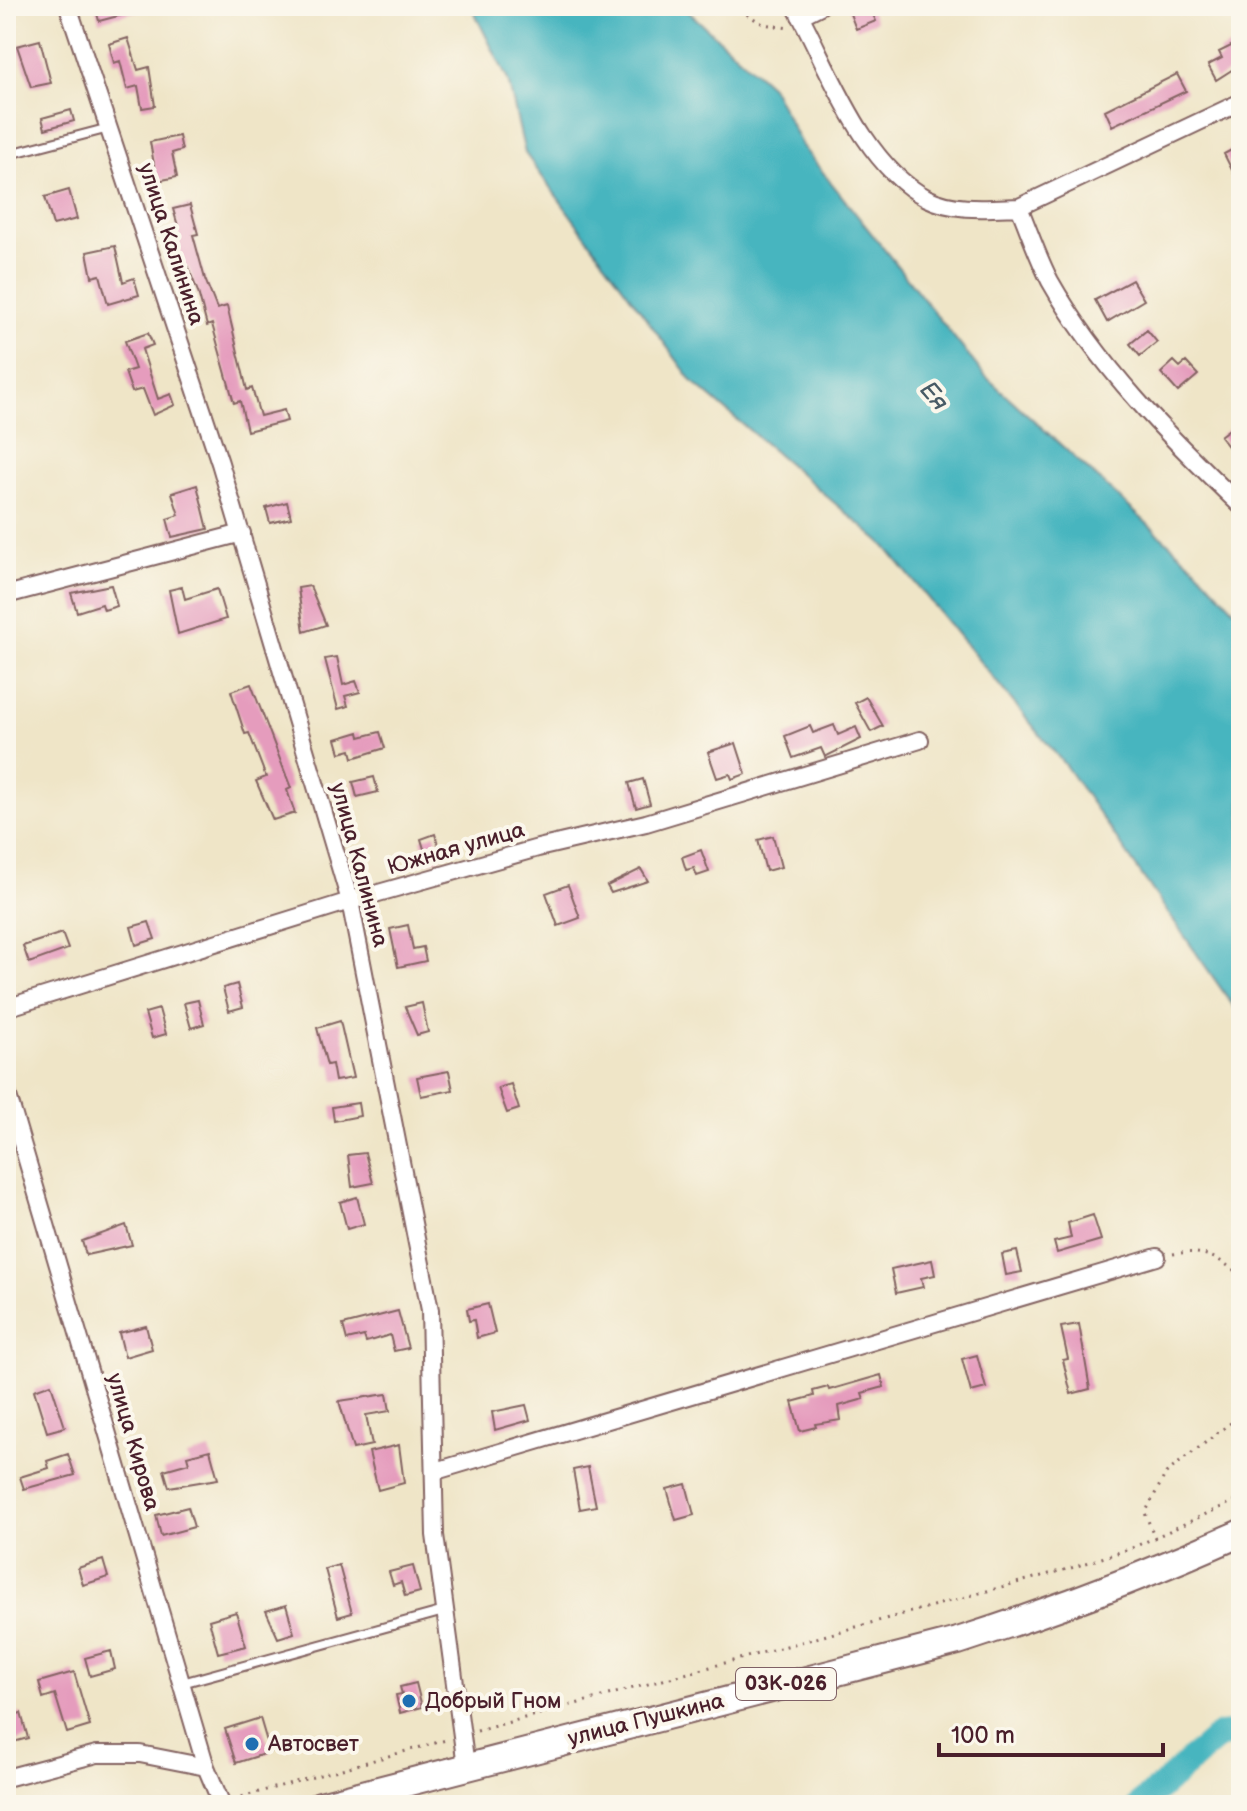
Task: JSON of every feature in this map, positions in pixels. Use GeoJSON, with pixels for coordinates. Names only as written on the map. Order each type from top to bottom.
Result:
{"type":"FeatureCollection","features":[{"type":"Feature","properties":{"kind":"main road","name":"улица Пушкина"},"geometry":{"type":"LineString","coordinates":[[320,1805],[958,1641],[1076,1602],[1241,1533]]}},
{"type":"Feature","properties":{"kind":"street","name":"улица Калинина"},"geometry":{"type":"LineString","coordinates":[[68,6],[242,533],[350,901],[430,1310],[436,1471],[435,1535],[466,1766]]}},
{"type":"Feature","properties":{"kind":"street"},"geometry":{"type":"LineString","coordinates":[[820,6],[794,16],[849,113],[890,169],[928,198],[972,209],[1019,207],[1241,102]]}},
{"type":"Feature","properties":{"kind":"street"},"geometry":{"type":"LineString","coordinates":[[1019,207],[1050,281],[1105,359],[1161,430],[1241,506]]}},
{"type":"Feature","properties":{"kind":"street"},"geometry":{"type":"LineString","coordinates":[[6,595],[242,533]]}},
{"type":"Feature","properties":{"kind":"street","name":"Южная улица"},"geometry":{"type":"LineString","coordinates":[[6,1008],[350,901],[538,848],[646,823],[920,740]]}},
{"type":"Feature","properties":{"kind":"street","name":"улица Кирова"},"geometry":{"type":"LineString","coordinates":[[6,1089],[206,1767],[221,1804]]}},
{"type":"Feature","properties":{"kind":"street"},"geometry":{"type":"LineString","coordinates":[[436,1471],[1157,1257]]}},
{"type":"Feature","properties":{"kind":"street"},"geometry":{"type":"LineString","coordinates":[[6,1778],[97,1754],[140,1754],[206,1767]]}},
{"type":"Feature","properties":{"kind":"lane"},"geometry":{"type":"LineString","coordinates":[[6,155],[110,128]]}},
{"type":"Feature","properties":{"kind":"lane"},"geometry":{"type":"LineString","coordinates":[[181,1683],[444,1611]]}},
{"type":"Feature","properties":{"kind":"path"},"geometry":{"type":"LineString","coordinates":[[733,6],[763,24],[794,16]]}},
{"type":"Feature","properties":{"kind":"path"},"geometry":{"type":"LineString","coordinates":[[1157,1257],[1190,1251],[1216,1256],[1241,1276]]}},
{"type":"Feature","properties":{"kind":"path"},"geometry":{"type":"LineString","coordinates":[[1155,1538],[1145,1513],[1166,1473],[1241,1415]]}},
{"type":"Feature","properties":{"kind":"path"},"geometry":{"type":"LineString","coordinates":[[221,1804],[1014,1585],[1155,1538],[1241,1498]]}},
{"type":"Feature","properties":{"kind":"water"},"geometry":{"type":"Polygon","coordinates":[[[471,6],[682,6],[771,86],[802,146],[984,375],[1195,567],[1241,617],[1241,1017],[1065,765],[885,546],[693,382],[525,153],[508,80],[471,6]]]}},
{"type":"Feature","properties":{"kind":"building"},"geometry":{"type":"Polygon","coordinates":[[[95,6],[140,6],[141,10],[99,21],[95,6]]]}},
{"type":"Feature","properties":{"kind":"building"},"geometry":{"type":"Polygon","coordinates":[[[847,6],[869,6],[876,21],[856,29],[847,6]]]}},
{"type":"Feature","properties":{"kind":"building"},"geometry":{"type":"Polygon","coordinates":[[[128,38],[138,70],[149,67],[155,106],[142,108],[138,86],[127,89],[120,61],[114,63],[109,44],[128,38]]]}},
{"type":"Feature","properties":{"kind":"building"},"geometry":{"type":"Polygon","coordinates":[[[40,40],[51,83],[31,87],[17,46],[40,40]]]}},
{"type":"Feature","properties":{"kind":"building"},"geometry":{"type":"Polygon","coordinates":[[[1241,41],[1241,64],[1216,80],[1208,65],[1222,58],[1219,52],[1241,41]]]}},
{"type":"Feature","properties":{"kind":"building"},"geometry":{"type":"Polygon","coordinates":[[[1177,74],[1186,91],[1112,126],[1105,110],[1177,74]]]}},
{"type":"Feature","properties":{"kind":"building"},"geometry":{"type":"Polygon","coordinates":[[[71,110],[74,121],[45,129],[42,118],[71,110]]]}},
{"type":"Feature","properties":{"kind":"building"},"geometry":{"type":"Polygon","coordinates":[[[179,136],[182,150],[172,153],[177,177],[157,181],[150,142],[179,136]]]}},
{"type":"Feature","properties":{"kind":"building"},"geometry":{"type":"Polygon","coordinates":[[[1241,145],[1241,188],[1224,154],[1241,145]]]}},
{"type":"Feature","properties":{"kind":"building"},"geometry":{"type":"Polygon","coordinates":[[[69,190],[77,219],[53,225],[45,197],[69,190]]]}},
{"type":"Feature","properties":{"kind":"building"},"geometry":{"type":"Polygon","coordinates":[[[190,205],[198,234],[193,235],[205,279],[217,309],[227,306],[247,390],[252,388],[260,416],[284,410],[287,421],[247,431],[240,401],[234,403],[212,324],[207,326],[198,292],[188,267],[182,269],[178,252],[173,227],[178,226],[173,209],[190,205]]]}},
{"type":"Feature","properties":{"kind":"building"},"geometry":{"type":"Polygon","coordinates":[[[115,246],[123,282],[134,278],[139,295],[108,304],[100,275],[92,277],[87,252],[115,246]]]}},
{"type":"Feature","properties":{"kind":"building"},"geometry":{"type":"Polygon","coordinates":[[[1132,280],[1144,300],[1107,322],[1095,300],[1132,280]]]}},
{"type":"Feature","properties":{"kind":"building"},"geometry":{"type":"Polygon","coordinates":[[[1147,330],[1157,342],[1140,356],[1130,344],[1147,330]]]}},
{"type":"Feature","properties":{"kind":"building"},"geometry":{"type":"Polygon","coordinates":[[[148,333],[153,345],[142,349],[158,399],[171,394],[175,405],[153,415],[143,389],[132,392],[125,372],[135,369],[125,341],[148,333]]]}},
{"type":"Feature","properties":{"kind":"building"},"geometry":{"type":"Polygon","coordinates":[[[1174,361],[1180,367],[1186,362],[1198,375],[1178,392],[1161,373],[1174,361]]]}},
{"type":"Feature","properties":{"kind":"building"},"geometry":{"type":"Polygon","coordinates":[[[1236,424],[1241,430],[1241,463],[1220,436],[1236,424]]]}},
{"type":"Feature","properties":{"kind":"building"},"geometry":{"type":"Polygon","coordinates":[[[197,485],[208,529],[172,537],[167,519],[179,515],[172,493],[197,485]]]}},
{"type":"Feature","properties":{"kind":"building"},"geometry":{"type":"Polygon","coordinates":[[[287,502],[291,518],[270,523],[266,508],[287,502]]]}},
{"type":"Feature","properties":{"kind":"building"},"geometry":{"type":"Polygon","coordinates":[[[111,585],[117,606],[104,610],[102,604],[77,612],[71,593],[111,585]]]}},
{"type":"Feature","properties":{"kind":"building"},"geometry":{"type":"Polygon","coordinates":[[[310,586],[326,625],[304,632],[298,588],[310,586]]]}},
{"type":"Feature","properties":{"kind":"building"},"geometry":{"type":"Polygon","coordinates":[[[182,587],[185,599],[217,589],[226,619],[178,634],[169,590],[182,587]]]}},
{"type":"Feature","properties":{"kind":"building"},"geometry":{"type":"Polygon","coordinates":[[[337,657],[343,685],[356,681],[360,692],[345,696],[348,706],[338,709],[325,659],[337,657]]]}},
{"type":"Feature","properties":{"kind":"building"},"geometry":{"type":"Polygon","coordinates":[[[251,684],[291,788],[287,790],[295,813],[273,820],[256,781],[266,777],[249,733],[245,734],[231,691],[251,684]]]}},
{"type":"Feature","properties":{"kind":"building"},"geometry":{"type":"Polygon","coordinates":[[[866,697],[883,726],[871,732],[855,703],[866,697]]]}},
{"type":"Feature","properties":{"kind":"building"},"geometry":{"type":"Polygon","coordinates":[[[834,725],[838,735],[856,727],[861,739],[825,757],[821,748],[793,758],[785,736],[810,726],[813,733],[834,725]]]}},
{"type":"Feature","properties":{"kind":"building"},"geometry":{"type":"Polygon","coordinates":[[[359,732],[360,737],[380,732],[385,748],[353,758],[351,750],[340,753],[336,739],[359,732]]]}},
{"type":"Feature","properties":{"kind":"building"},"geometry":{"type":"Polygon","coordinates":[[[736,743],[746,774],[732,779],[730,774],[717,778],[708,752],[736,743]]]}},
{"type":"Feature","properties":{"kind":"building"},"geometry":{"type":"Polygon","coordinates":[[[374,777],[378,792],[357,797],[353,782],[374,777]]]}},
{"type":"Feature","properties":{"kind":"building"},"geometry":{"type":"Polygon","coordinates":[[[643,779],[650,804],[636,808],[629,783],[643,779]]]}},
{"type":"Feature","properties":{"kind":"building"},"geometry":{"type":"Polygon","coordinates":[[[435,834],[442,858],[428,862],[421,839],[435,834]]]}},
{"type":"Feature","properties":{"kind":"building"},"geometry":{"type":"Polygon","coordinates":[[[773,836],[781,867],[766,871],[758,840],[773,836]]]}},
{"type":"Feature","properties":{"kind":"building"},"geometry":{"type":"Polygon","coordinates":[[[701,850],[709,872],[697,876],[694,868],[686,870],[682,857],[701,850]]]}},
{"type":"Feature","properties":{"kind":"building"},"geometry":{"type":"Polygon","coordinates":[[[641,869],[648,881],[611,893],[607,886],[641,869]]]}},
{"type":"Feature","properties":{"kind":"building"},"geometry":{"type":"Polygon","coordinates":[[[568,885],[580,918],[558,926],[546,893],[568,885]]]}},
{"type":"Feature","properties":{"kind":"building"},"geometry":{"type":"Polygon","coordinates":[[[149,922],[155,939],[136,945],[131,927],[149,922]]]}},
{"type":"Feature","properties":{"kind":"building"},"geometry":{"type":"Polygon","coordinates":[[[408,925],[413,949],[423,947],[426,961],[398,967],[390,929],[408,925]]]}},
{"type":"Feature","properties":{"kind":"building"},"geometry":{"type":"Polygon","coordinates":[[[62,933],[68,949],[29,963],[23,946],[62,933]]]}},
{"type":"Feature","properties":{"kind":"building"},"geometry":{"type":"Polygon","coordinates":[[[237,984],[243,1007],[229,1011],[223,988],[237,984]]]}},
{"type":"Feature","properties":{"kind":"building"},"geometry":{"type":"Polygon","coordinates":[[[198,1000],[204,1024],[191,1028],[184,1003],[198,1000]]]}},
{"type":"Feature","properties":{"kind":"building"},"geometry":{"type":"Polygon","coordinates":[[[422,1003],[428,1032],[417,1035],[405,1007],[422,1003]]]}},
{"type":"Feature","properties":{"kind":"building"},"geometry":{"type":"Polygon","coordinates":[[[159,1009],[166,1034],[152,1038],[145,1013],[159,1009]]]}},
{"type":"Feature","properties":{"kind":"building"},"geometry":{"type":"Polygon","coordinates":[[[340,1021],[353,1078],[335,1081],[332,1064],[327,1065],[317,1028],[340,1021]]]}},
{"type":"Feature","properties":{"kind":"building"},"geometry":{"type":"Polygon","coordinates":[[[449,1071],[453,1090],[421,1096],[417,1077],[449,1071]]]}},
{"type":"Feature","properties":{"kind":"building"},"geometry":{"type":"Polygon","coordinates":[[[511,1084],[519,1109],[507,1113],[498,1088],[511,1084]]]}},
{"type":"Feature","properties":{"kind":"building"},"geometry":{"type":"Polygon","coordinates":[[[358,1103],[360,1116],[334,1121],[332,1107],[358,1103]]]}},
{"type":"Feature","properties":{"kind":"building"},"geometry":{"type":"Polygon","coordinates":[[[365,1153],[373,1183],[352,1187],[348,1155],[365,1153]]]}},
{"type":"Feature","properties":{"kind":"building"},"geometry":{"type":"Polygon","coordinates":[[[357,1197],[364,1224],[347,1229],[340,1202],[357,1197]]]}},
{"type":"Feature","properties":{"kind":"building"},"geometry":{"type":"Polygon","coordinates":[[[1093,1215],[1101,1240],[1057,1253],[1054,1242],[1071,1238],[1068,1223],[1093,1215]]]}},
{"type":"Feature","properties":{"kind":"building"},"geometry":{"type":"Polygon","coordinates":[[[126,1225],[132,1245],[86,1255],[82,1241],[126,1225]]]}},
{"type":"Feature","properties":{"kind":"building"},"geometry":{"type":"Polygon","coordinates":[[[1017,1251],[1022,1272],[1006,1275],[1002,1254],[1017,1251]]]}},
{"type":"Feature","properties":{"kind":"building"},"geometry":{"type":"Polygon","coordinates":[[[932,1260],[935,1275],[921,1278],[923,1287],[896,1293],[891,1269],[932,1260]]]}},
{"type":"Feature","properties":{"kind":"building"},"geometry":{"type":"Polygon","coordinates":[[[488,1304],[495,1333],[477,1338],[474,1320],[469,1321],[467,1309],[488,1304]]]}},
{"type":"Feature","properties":{"kind":"building"},"geometry":{"type":"Polygon","coordinates":[[[398,1311],[408,1348],[394,1351],[390,1335],[366,1342],[364,1336],[347,1340],[343,1325],[398,1311]]]}},
{"type":"Feature","properties":{"kind":"building"},"geometry":{"type":"Polygon","coordinates":[[[1079,1324],[1090,1389],[1071,1394],[1063,1360],[1068,1359],[1061,1327],[1079,1324]]]}},
{"type":"Feature","properties":{"kind":"building"},"geometry":{"type":"Polygon","coordinates":[[[146,1326],[152,1349],[125,1357],[119,1333],[146,1326]]]}},
{"type":"Feature","properties":{"kind":"building"},"geometry":{"type":"Polygon","coordinates":[[[977,1355],[986,1388],[971,1392],[962,1359],[977,1355]]]}},
{"type":"Feature","properties":{"kind":"building"},"geometry":{"type":"Polygon","coordinates":[[[881,1375],[884,1387],[862,1393],[864,1399],[839,1406],[841,1420],[815,1424],[816,1427],[800,1431],[792,1402],[814,1396],[813,1391],[828,1387],[829,1390],[881,1375]]]}},
{"type":"Feature","properties":{"kind":"building"},"geometry":{"type":"Polygon","coordinates":[[[51,1384],[65,1427],[47,1432],[34,1390],[51,1384]]]}},
{"type":"Feature","properties":{"kind":"building"},"geometry":{"type":"Polygon","coordinates":[[[387,1394],[390,1411],[366,1415],[372,1445],[353,1449],[339,1401],[387,1394]]]}},
{"type":"Feature","properties":{"kind":"building"},"geometry":{"type":"Polygon","coordinates":[[[526,1405],[530,1420],[495,1430],[492,1412],[526,1405]]]}},
{"type":"Feature","properties":{"kind":"building"},"geometry":{"type":"Polygon","coordinates":[[[399,1445],[404,1483],[378,1490],[369,1452],[399,1445]]]}},
{"type":"Feature","properties":{"kind":"building"},"geometry":{"type":"Polygon","coordinates":[[[210,1450],[218,1479],[169,1487],[164,1470],[189,1463],[187,1456],[210,1450]]]}},
{"type":"Feature","properties":{"kind":"building"},"geometry":{"type":"Polygon","coordinates":[[[68,1454],[75,1475],[24,1489],[20,1477],[49,1468],[47,1461],[68,1454]]]}},
{"type":"Feature","properties":{"kind":"building"},"geometry":{"type":"Polygon","coordinates":[[[588,1467],[596,1506],[580,1509],[573,1470],[588,1467]]]}},
{"type":"Feature","properties":{"kind":"building"},"geometry":{"type":"Polygon","coordinates":[[[686,1484],[694,1515],[676,1520],[667,1489],[686,1484]]]}},
{"type":"Feature","properties":{"kind":"building"},"geometry":{"type":"Polygon","coordinates":[[[188,1507],[194,1527],[161,1536],[156,1515],[188,1507]]]}},
{"type":"Feature","properties":{"kind":"building"},"geometry":{"type":"Polygon","coordinates":[[[103,1560],[108,1577],[83,1585],[78,1568],[103,1560]]]}},
{"type":"Feature","properties":{"kind":"building"},"geometry":{"type":"Polygon","coordinates":[[[339,1565],[352,1613],[338,1617],[325,1569],[339,1565]]]}},
{"type":"Feature","properties":{"kind":"building"},"geometry":{"type":"Polygon","coordinates":[[[413,1566],[420,1592],[405,1596],[401,1582],[393,1585],[389,1572],[413,1566]]]}},
{"type":"Feature","properties":{"kind":"building"},"geometry":{"type":"Polygon","coordinates":[[[286,1605],[294,1633],[278,1638],[266,1611],[286,1605]]]}},
{"type":"Feature","properties":{"kind":"building"},"geometry":{"type":"Polygon","coordinates":[[[236,1612],[246,1646],[218,1653],[209,1620],[236,1612]]]}},
{"type":"Feature","properties":{"kind":"building"},"geometry":{"type":"Polygon","coordinates":[[[111,1651],[115,1669],[90,1676],[85,1658],[111,1651]]]}},
{"type":"Feature","properties":{"kind":"building"},"geometry":{"type":"Polygon","coordinates":[[[74,1672],[90,1726],[67,1733],[55,1694],[43,1698],[39,1682],[74,1672]]]}},
{"type":"Feature","properties":{"kind":"building","name":"Добрый Гном"},"geometry":{"type":"Polygon","coordinates":[[[416,1683],[422,1707],[400,1713],[396,1695],[402,1694],[400,1687],[416,1683]]]}},
{"type":"Feature","properties":{"kind":"building"},"geometry":{"type":"Polygon","coordinates":[[[21,1713],[28,1738],[6,1744],[6,1717],[21,1713]]]}},
{"type":"Feature","properties":{"kind":"building"},"geometry":{"type":"Polygon","coordinates":[[[260,1718],[270,1752],[236,1763],[225,1729],[260,1718]]]}},
{"type":"Feature","properties":{"kind":"waterway","name":"Ея"},"geometry":{"type":"LineString","coordinates":[[1140,1805],[1220,1735],[1241,1733]]}},
{"type":"Feature","properties":{"kind":"place","name":"Добрый Гном"},"geometry":{"type":"Point","coordinates":[409,1701]}},
{"type":"Feature","properties":{"kind":"place","name":"Автосвет"},"geometry":{"type":"Point","coordinates":[252,1744]}}]}
